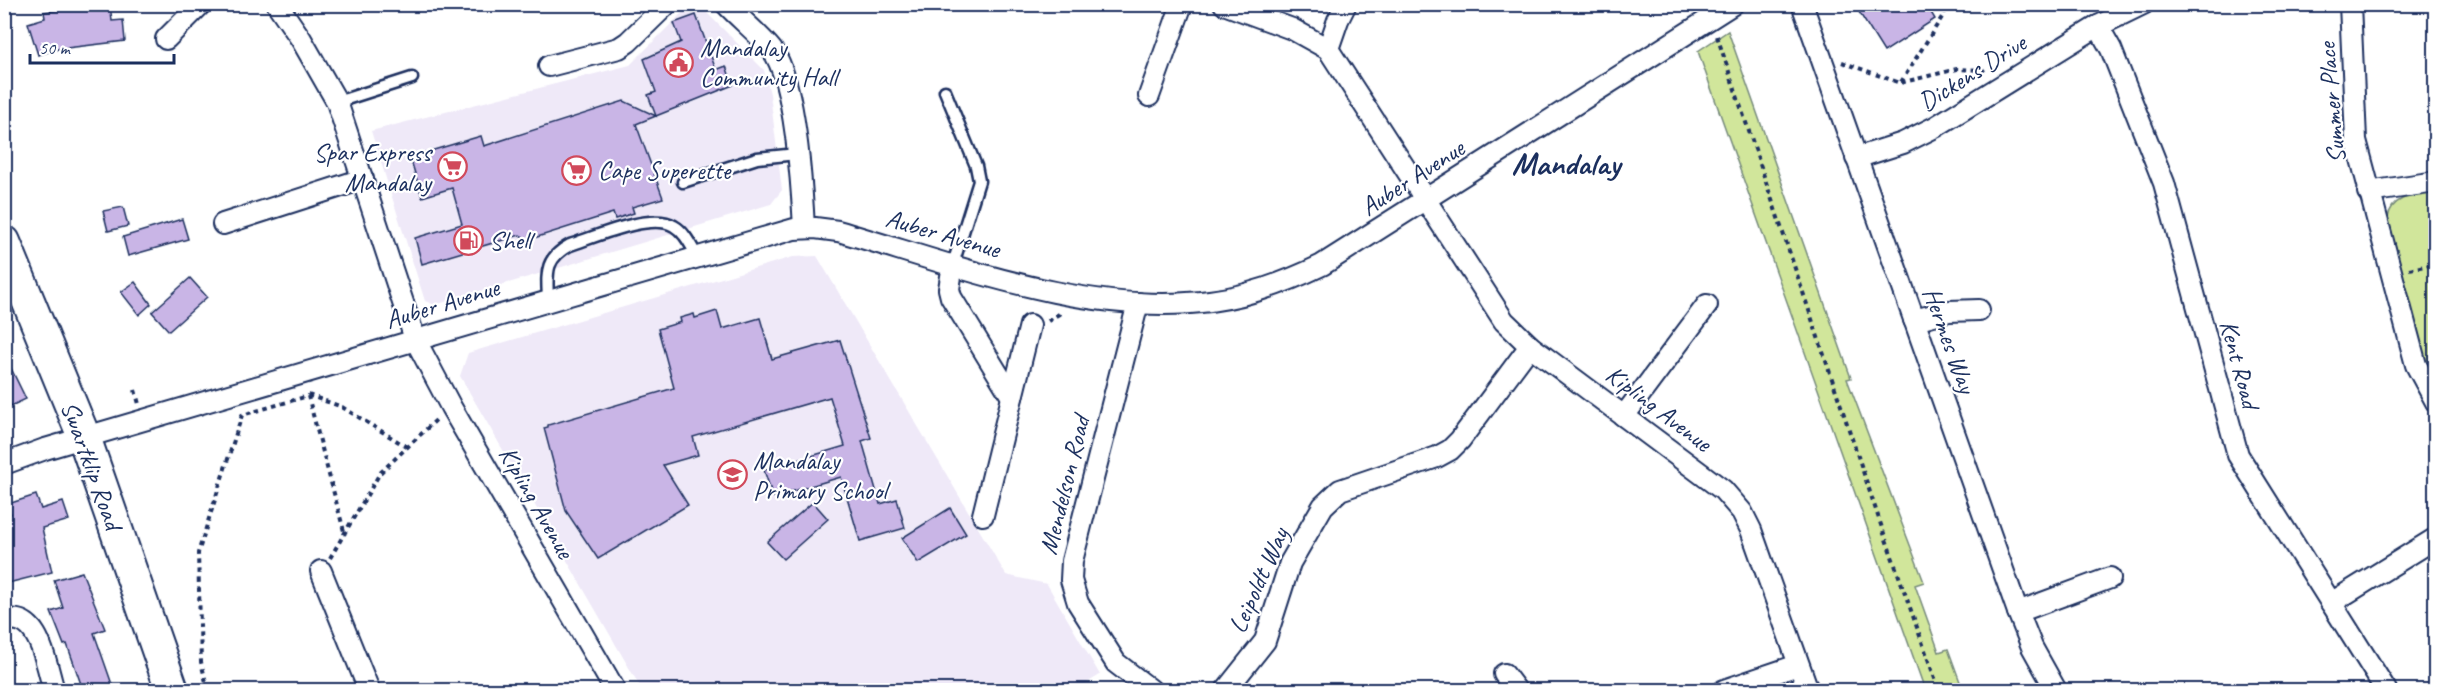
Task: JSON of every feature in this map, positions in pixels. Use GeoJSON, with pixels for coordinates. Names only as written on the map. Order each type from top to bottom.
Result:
{"type":"FeatureCollection","features":[{"type":"Feature","properties":{"kind":"main road","name":"Swartklip Road"},"geometry":{"type":"LineString","coordinates":[[4,242],[84,437],[172,690]]}},
{"type":"Feature","properties":{"kind":"street"},"geometry":{"type":"LineString","coordinates":[[166,39],[201,4]]}},
{"type":"Feature","properties":{"kind":"street","name":"Kipling Avenue"},"geometry":{"type":"LineString","coordinates":[[277,4],[323,75],[337,102],[415,339],[451,407],[615,690]]}},
{"type":"Feature","properties":{"kind":"street"},"geometry":{"type":"LineString","coordinates":[[549,66],[619,48],[667,4]]}},
{"type":"Feature","properties":{"kind":"street"},"geometry":{"type":"LineString","coordinates":[[726,4],[773,51],[788,85],[804,228]]}},
{"type":"Feature","properties":{"kind":"street"},"geometry":{"type":"LineString","coordinates":[[1149,96],[1182,4]]}},
{"type":"Feature","properties":{"kind":"street"},"geometry":{"type":"LineString","coordinates":[[1224,4],[1292,29],[1328,49],[1346,4]]}},
{"type":"Feature","properties":{"kind":"street","name":"Auber Avenue"},"geometry":{"type":"LineString","coordinates":[[4,464],[45,448],[784,230],[804,228],[838,231],[1039,289],[1090,299],[1137,303],[1210,302],[1269,288],[1322,265],[1733,4]]}},
{"type":"Feature","properties":{"kind":"street","name":"Hermes Way"},"geometry":{"type":"LineString","coordinates":[[1802,4],[2018,612],[2032,647],[2056,690]]}},
{"type":"Feature","properties":{"kind":"street","name":"Dickens Drive"},"geometry":{"type":"LineString","coordinates":[[1856,158],[1918,136],[2098,26],[2143,4]]}},
{"type":"Feature","properties":{"kind":"street","name":"Summer Place"},"geometry":{"type":"LineString","coordinates":[[2350,4],[2354,124],[2368,192],[2416,365],[2436,402]]}},
{"type":"Feature","properties":{"kind":"street","name":"Kent Road"},"geometry":{"type":"LineString","coordinates":[[2098,26],[2111,49],[2164,183],[2238,455],[2386,690]]}},
{"type":"Feature","properties":{"kind":"street","name":"Kipling Avenue"},"geometry":{"type":"LineString","coordinates":[[1328,49],[1504,321],[1530,346],[1723,490],[1742,512],[1751,530],[1808,690]]}},
{"type":"Feature","properties":{"kind":"street"},"geometry":{"type":"LineString","coordinates":[[223,224],[363,179]]}},
{"type":"Feature","properties":{"kind":"street"},"geometry":{"type":"LineString","coordinates":[[2368,192],[2436,182]]}},
{"type":"Feature","properties":{"kind":"street"},"geometry":{"type":"LineString","coordinates":[[953,264],[949,288],[951,297],[1012,397]]}},
{"type":"Feature","properties":{"kind":"street","name":"Mendelson Road"},"geometry":{"type":"LineString","coordinates":[[1137,303],[1072,561],[1071,580],[1078,603],[1116,663],[1151,690]]}},
{"type":"Feature","properties":{"kind":"street"},"geometry":{"type":"LineString","coordinates":[[1624,416],[1707,305]]}},
{"type":"Feature","properties":{"kind":"street"},"geometry":{"type":"LineString","coordinates":[[1914,320],[1949,311],[1979,310]]}},
{"type":"Feature","properties":{"kind":"street"},"geometry":{"type":"LineString","coordinates":[[983,515],[1030,325]]}},
{"type":"Feature","properties":{"kind":"street","name":"Leipoldt Way"},"geometry":{"type":"LineString","coordinates":[[1226,690],[1265,641],[1290,563],[1323,506],[1340,490],[1437,457],[1450,450],[1460,440],[1530,346]]}},
{"type":"Feature","properties":{"kind":"street"},"geometry":{"type":"LineString","coordinates":[[2331,603],[2436,538]]}},
{"type":"Feature","properties":{"kind":"street"},"geometry":{"type":"LineString","coordinates":[[321,571],[369,690]]}},
{"type":"Feature","properties":{"kind":"street"},"geometry":{"type":"LineString","coordinates":[[2018,612],[2110,578]]}},
{"type":"Feature","properties":{"kind":"street"},"geometry":{"type":"LineString","coordinates":[[4,621],[13,618],[24,621],[32,628],[54,690]]}},
{"type":"Feature","properties":{"kind":"street"},"geometry":{"type":"LineString","coordinates":[[1724,690],[1798,665]]}},
{"type":"Feature","properties":{"kind":"street"},"geometry":{"type":"LineString","coordinates":[[1504,674],[1516,690]]}},
{"type":"Feature","properties":{"kind":"lane"},"geometry":{"type":"LineString","coordinates":[[337,102],[412,78]]}},
{"type":"Feature","properties":{"kind":"lane"},"geometry":{"type":"LineString","coordinates":[[945,91],[976,166],[979,181],[953,264]]}},
{"type":"Feature","properties":{"kind":"lane"},"geometry":{"type":"LineString","coordinates":[[683,182],[757,158],[797,154]]}},
{"type":"Feature","properties":{"kind":"lane"},"geometry":{"type":"LineString","coordinates":[[548,300],[549,264],[561,250],[570,245],[644,222],[656,220],[675,226],[681,231],[697,256]]}},
{"type":"Feature","properties":{"kind":"path"},"geometry":{"type":"LineString","coordinates":[[1900,83],[1944,14],[1947,4]]}},
{"type":"Feature","properties":{"kind":"path"},"geometry":{"type":"LineString","coordinates":[[1712,18],[1939,690]]}},
{"type":"Feature","properties":{"kind":"path"},"geometry":{"type":"LineString","coordinates":[[1821,56],[1900,83],[1957,69],[1983,70],[1998,87]]}},
{"type":"Feature","properties":{"kind":"path"},"geometry":{"type":"LineString","coordinates":[[2390,272],[2436,264]]}},
{"type":"Feature","properties":{"kind":"path"},"geometry":{"type":"LineString","coordinates":[[1030,325],[1048,322],[1059,314],[1064,294]]}},
{"type":"Feature","properties":{"kind":"path"},"geometry":{"type":"LineString","coordinates":[[300,374],[345,535]]}},
{"type":"Feature","properties":{"kind":"path"},"geometry":{"type":"LineString","coordinates":[[208,690],[201,662],[198,553],[242,415],[308,396],[342,407],[407,447]]}},
{"type":"Feature","properties":{"kind":"path"},"geometry":{"type":"LineString","coordinates":[[321,571],[345,535],[380,472],[451,407]]}},
{"type":"Feature","properties":{"kind":"shaded area"},"geometry":{"type":"Polygon","coordinates":[[[684,11],[705,11],[764,70],[770,94],[782,190],[771,204],[435,305],[425,301],[371,131],[630,65],[684,11]]]}},
{"type":"Feature","properties":{"kind":"shaded area","name":"Mandalay Primary School"},"geometry":{"type":"Polygon","coordinates":[[[817,256],[1006,575],[1047,584],[1100,675],[1075,690],[642,690],[460,376],[468,353],[793,257],[817,256]]]}},
{"type":"Feature","properties":{"kind":"green space"},"geometry":{"type":"Polygon","coordinates":[[[1728,31],[1851,378],[1847,379],[1924,582],[1915,585],[1939,652],[1948,649],[1963,690],[1925,690],[1698,51],[1728,31]]]}},
{"type":"Feature","properties":{"kind":"green space"},"geometry":{"type":"Polygon","coordinates":[[[2435,192],[2435,381],[2420,344],[2388,218],[2390,210],[2399,200],[2413,195],[2435,192]]]}},
{"type":"Feature","properties":{"kind":"building"},"geometry":{"type":"Polygon","coordinates":[[[110,4],[112,21],[123,20],[125,41],[58,49],[38,55],[28,23],[45,18],[44,12],[110,4]]]}},
{"type":"Feature","properties":{"kind":"building"},"geometry":{"type":"Polygon","coordinates":[[[1854,4],[1926,4],[1935,19],[1884,52],[1854,4]]]}},
{"type":"Feature","properties":{"kind":"building","name":"Mandalay Community Hall"},"geometry":{"type":"Polygon","coordinates":[[[696,15],[716,70],[726,66],[733,85],[656,116],[648,95],[656,92],[644,59],[681,42],[674,23],[696,15]]]}},
{"type":"Feature","properties":{"kind":"building","name":"Cape Superette"},"geometry":{"type":"Polygon","coordinates":[[[624,101],[656,116],[636,124],[663,198],[632,207],[634,213],[615,219],[613,213],[528,240],[520,235],[422,264],[415,238],[462,224],[452,188],[422,197],[410,157],[481,136],[484,146],[624,101]]]}},
{"type":"Feature","properties":{"kind":"building"},"geometry":{"type":"Polygon","coordinates":[[[123,207],[128,226],[108,231],[103,211],[123,207]]]}},
{"type":"Feature","properties":{"kind":"building"},"geometry":{"type":"Polygon","coordinates":[[[182,219],[188,239],[128,256],[123,237],[182,219]]]}},
{"type":"Feature","properties":{"kind":"building"},"geometry":{"type":"Polygon","coordinates":[[[190,278],[207,297],[169,331],[152,312],[190,278]]]}},
{"type":"Feature","properties":{"kind":"building"},"geometry":{"type":"Polygon","coordinates":[[[135,282],[151,304],[139,315],[121,292],[135,282]]]}},
{"type":"Feature","properties":{"kind":"building"},"geometry":{"type":"Polygon","coordinates":[[[717,311],[722,329],[760,318],[772,359],[840,340],[871,438],[862,441],[880,504],[897,499],[905,528],[860,541],[841,477],[773,497],[764,470],[845,446],[830,397],[693,437],[698,455],[663,465],[688,505],[598,559],[566,511],[544,428],[674,388],[658,329],[681,322],[680,318],[694,314],[695,318],[717,311]]]}},
{"type":"Feature","properties":{"kind":"building"},"geometry":{"type":"Polygon","coordinates":[[[4,354],[26,399],[11,406],[4,392],[4,354]]]}},
{"type":"Feature","properties":{"kind":"building"},"geometry":{"type":"Polygon","coordinates":[[[36,495],[41,509],[63,502],[69,520],[42,528],[52,572],[4,584],[4,515],[11,514],[8,504],[36,495]]]}},
{"type":"Feature","properties":{"kind":"building"},"geometry":{"type":"Polygon","coordinates":[[[813,502],[828,519],[783,559],[767,542],[813,502]]]}},
{"type":"Feature","properties":{"kind":"building"},"geometry":{"type":"Polygon","coordinates":[[[950,508],[966,534],[918,563],[902,538],[950,508]]]}},
{"type":"Feature","properties":{"kind":"building"},"geometry":{"type":"Polygon","coordinates":[[[82,572],[105,629],[94,633],[114,690],[83,690],[67,644],[64,645],[51,612],[63,608],[54,580],[82,572]]]}},
{"type":"Feature","properties":{"kind":"place","name":"Mandalay Community Hall"},"geometry":{"type":"Point","coordinates":[679,62]}},
{"type":"Feature","properties":{"kind":"place","name":"Spar Express Mandalay"},"geometry":{"type":"Point","coordinates":[452,167]}},
{"type":"Feature","properties":{"kind":"place","name":"Cape Superette"},"geometry":{"type":"Point","coordinates":[577,170]}},
{"type":"Feature","properties":{"kind":"place","name":"Shell"},"geometry":{"type":"Point","coordinates":[468,240]}},
{"type":"Feature","properties":{"kind":"place","name":"Mandalay Primary School"},"geometry":{"type":"Point","coordinates":[732,475]}},
{"type":"Feature","properties":{"kind":"district","name":"Mandalay"},"geometry":{"type":"Point","coordinates":[1566,163]}}]}
